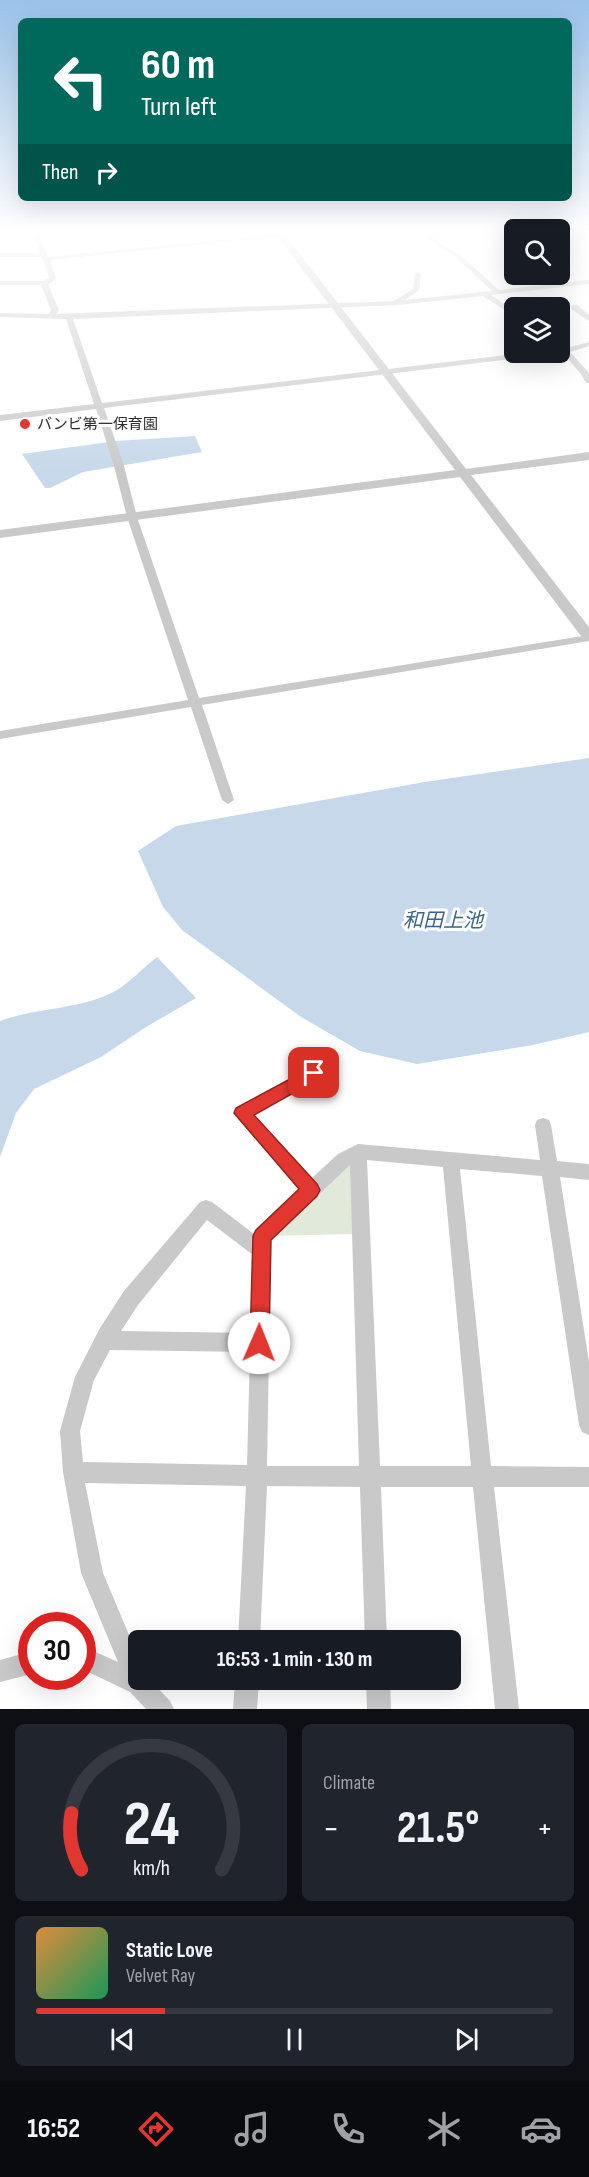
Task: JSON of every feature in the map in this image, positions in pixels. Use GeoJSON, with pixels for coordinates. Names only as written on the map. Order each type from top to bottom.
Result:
{"type":"FeatureCollection","features":[{"type":"Feature","properties":{"kind":"street"},"geometry":{"type":"LineString","coordinates":[[0,315],[69,316],[182,312]]}},
{"type":"Feature","properties":{"kind":"street"},"geometry":{"type":"LineString","coordinates":[[0,735],[589,638],[339,312]]}},
{"type":"Feature","properties":{"kind":"street"},"geometry":{"type":"LineString","coordinates":[[69,316],[97,406],[119,466],[132,518],[228,800]]}},
{"type":"Feature","properties":{"kind":"street"},"geometry":{"type":"LineString","coordinates":[[570,349],[589,344]]}},
{"type":"Feature","properties":{"kind":"street"},"geometry":{"type":"LineString","coordinates":[[0,418],[504,359]]}},
{"type":"Feature","properties":{"kind":"street"},"geometry":{"type":"LineString","coordinates":[[570,360],[588,377]]}},
{"type":"Feature","properties":{"kind":"street"},"geometry":{"type":"LineString","coordinates":[[0,534],[589,456]]}},
{"type":"Feature","properties":{"kind":"street"},"geometry":{"type":"LineString","coordinates":[[311,1190],[242,1113],[314,1073]]}},
{"type":"Feature","properties":{"kind":"street"},"geometry":{"type":"LineString","coordinates":[[543,1125],[589,1425]]}},
{"type":"Feature","properties":{"kind":"street"},"geometry":{"type":"LineString","coordinates":[[358,1152],[376,1630]]}},
{"type":"Feature","properties":{"kind":"street"},"geometry":{"type":"LineString","coordinates":[[250,1630],[257,1476],[262,1236],[344,1159],[358,1152],[589,1172]]}},
{"type":"Feature","properties":{"kind":"street"},"geometry":{"type":"LineString","coordinates":[[452,1160],[507,1709]]}},
{"type":"Feature","properties":{"kind":"street"},"geometry":{"type":"LineString","coordinates":[[128,1660],[92,1573],[73,1472],[70,1431],[85,1377],[104,1340],[131,1298],[206,1208],[261,1250]]}},
{"type":"Feature","properties":{"kind":"street"},"geometry":{"type":"LineString","coordinates":[[104,1340],[259,1343]]}},
{"type":"Feature","properties":{"kind":"street"},"geometry":{"type":"LineString","coordinates":[[73,1472],[257,1476],[589,1478]]}},
{"type":"Feature","properties":{"kind":"street"},"geometry":{"type":"LineString","coordinates":[[96,1664],[128,1679]]}},
{"type":"Feature","properties":{"kind":"street"},"geometry":{"type":"LineString","coordinates":[[0,1671],[18,1666]]}},
{"type":"Feature","properties":{"kind":"street"},"geometry":{"type":"LineString","coordinates":[[144,1690],[162,1709]]}},
{"type":"Feature","properties":{"kind":"street"},"geometry":{"type":"LineString","coordinates":[[246,1709],[247,1690]]}},
{"type":"Feature","properties":{"kind":"street"},"geometry":{"type":"LineString","coordinates":[[378,1690],[379,1709]]}},
{"type":"Feature","properties":{"kind":"green space"},"geometry":{"type":"Polygon","coordinates":[[[358,1152],[361,1234],[262,1236],[358,1152]]]}},
{"type":"Feature","properties":{"kind":"water"},"geometry":{"type":"Polygon","coordinates":[[[195,436],[202,452],[83,472],[50,488],[45,488],[22,454],[116,441],[195,436]]]}},
{"type":"Feature","properties":{"kind":"water","name":"和田上池"},"geometry":{"type":"Polygon","coordinates":[[[589,758],[589,1032],[533,1045],[417,1064],[360,1051],[301,1017],[182,930],[163,907],[138,851],[176,826],[425,782],[589,758]]]}},
{"type":"Feature","properties":{"kind":"water"},"geometry":{"type":"Polygon","coordinates":[[[157,957],[196,998],[101,1057],[34,1089],[16,1113],[0,1157],[0,1021],[14,1016],[74,1005],[103,996],[117,990],[157,957]]]}},
{"type":"Feature","properties":{"kind":"place","name":"バンビ第一保育園"},"geometry":{"type":"Point","coordinates":[25,424]}},
{"type":"Feature","properties":{"kind":"route"},"geometry":{"type":"LineString","coordinates":[[259,1343],[262,1236],[311,1190],[242,1113],[314,1073]]}}]}
